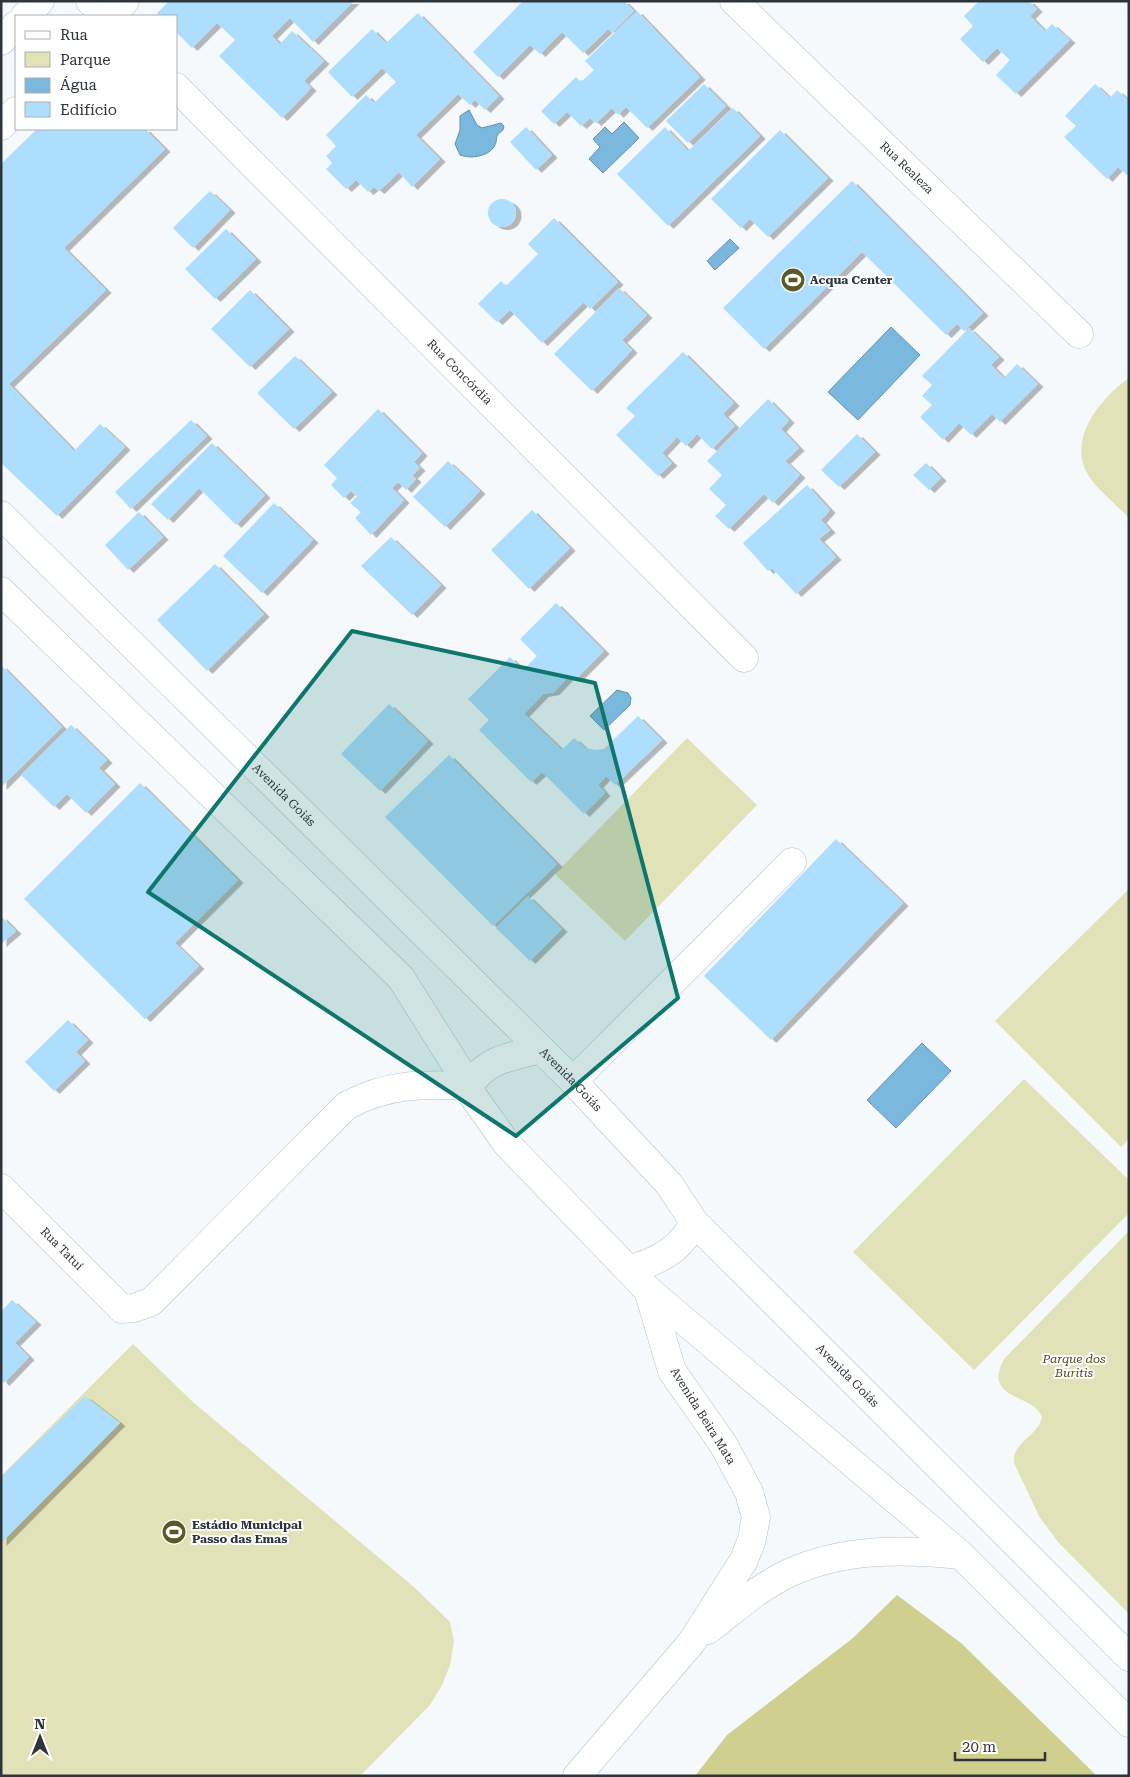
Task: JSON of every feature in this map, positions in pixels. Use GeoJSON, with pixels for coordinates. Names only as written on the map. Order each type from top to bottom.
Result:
{"type":"FeatureCollection","features":[{"type":"Feature","properties":{"kind":"main road"},"geometry":{"type":"LineString","coordinates":[[26,15],[40,1]]}},
{"type":"Feature","properties":{"kind":"main road"},"geometry":{"type":"LineString","coordinates":[[90,1],[105,15]]}},
{"type":"Feature","properties":{"kind":"main road"},"geometry":{"type":"LineString","coordinates":[[111,15],[125,1]]}},
{"type":"Feature","properties":{"kind":"main road","name":"Rua Realeza"},"geometry":{"type":"LineString","coordinates":[[734,1],[1079,334]]}},
{"type":"Feature","properties":{"kind":"main road"},"geometry":{"type":"LineString","coordinates":[[1,41],[15,27]]}},
{"type":"Feature","properties":{"kind":"main road","name":"Rua Concórdia"},"geometry":{"type":"LineString","coordinates":[[178,89],[744,658]]}},
{"type":"Feature","properties":{"kind":"main road"},"geometry":{"type":"LineString","coordinates":[[1,126],[15,112]]}},
{"type":"Feature","properties":{"kind":"main road","name":"Avenida Goiás"},"geometry":{"type":"LineString","coordinates":[[1,515],[573,1081],[669,1184],[694,1222],[1129,1656]]}},
{"type":"Feature","properties":{"kind":"main road"},"geometry":{"type":"LineString","coordinates":[[1,591],[402,978],[469,1086],[472,1096],[507,1144],[630,1269],[648,1290],[961,1555],[1129,1723]]}},
{"type":"Feature","properties":{"kind":"main road"},"geometry":{"type":"LineString","coordinates":[[573,1081],[792,862]]}},
{"type":"Feature","properties":{"kind":"main road"},"geometry":{"type":"LineString","coordinates":[[469,1086],[478,1072],[490,1063],[541,1049]]}},
{"type":"Feature","properties":{"kind":"main road","name":"Rua Tatuí"},"geometry":{"type":"LineString","coordinates":[[1,1188],[122,1309],[134,1308],[151,1302],[346,1106],[371,1094],[402,1086],[469,1086]]}},
{"type":"Feature","properties":{"kind":"main road"},"geometry":{"type":"LineString","coordinates":[[630,1269],[645,1265],[675,1249],[690,1232],[694,1222]]}},
{"type":"Feature","properties":{"kind":"main road","name":"Avenida Beira Mata"},"geometry":{"type":"LineString","coordinates":[[576,1776],[691,1643],[744,1560],[752,1539],[756,1516],[749,1492],[723,1444],[672,1371],[648,1290]]}},
{"type":"Feature","properties":{"kind":"main road","name":"Avenida Beira Mata"},"geometry":{"type":"LineString","coordinates":[[691,1643],[751,1597],[788,1574],[832,1559],[875,1551],[918,1551],[961,1555]]}},
{"type":"Feature","properties":{"kind":"highlighted area"},"geometry":{"type":"Polygon","coordinates":[[[352,631],[595,683],[678,998],[516,1136],[148,892],[352,631]]]}},
{"type":"Feature","properties":{"kind":"green space"},"geometry":{"type":"Polygon","coordinates":[[[1129,378],[1129,518],[1105,495],[1089,476],[1082,456],[1082,443],[1085,430],[1100,406],[1109,395],[1129,378]]]}},
{"type":"Feature","properties":{"kind":"green space"},"geometry":{"type":"Polygon","coordinates":[[[687,738],[757,805],[625,941],[555,874],[687,738]]]}},
{"type":"Feature","properties":{"kind":"green space"},"geometry":{"type":"Polygon","coordinates":[[[1129,889],[1129,1139],[1121,1147],[995,1021],[1129,889]]]}},
{"type":"Feature","properties":{"kind":"green space"},"geometry":{"type":"Polygon","coordinates":[[[1024,1079],[1129,1180],[1129,1213],[974,1370],[853,1252],[1024,1079]]]}},
{"type":"Feature","properties":{"kind":"green space","name":"Parque dos Buritis"},"geometry":{"type":"Polygon","coordinates":[[[1129,1231],[1129,1614],[1058,1542],[1039,1516],[1014,1463],[1014,1456],[1021,1444],[1036,1430],[1042,1417],[1037,1409],[1004,1389],[999,1382],[999,1372],[1004,1359],[1129,1231]]]}},
{"type":"Feature","properties":{"kind":"green space","name":"Estádio Municipal Passo das Emas"},"geometry":{"type":"Polygon","coordinates":[[[133,1344],[194,1403],[414,1587],[450,1622],[454,1642],[450,1665],[442,1685],[430,1705],[360,1776],[1,1776],[1,1476],[133,1344]]]}},
{"type":"Feature","properties":{"kind":"green space"},"geometry":{"type":"Polygon","coordinates":[[[897,1595],[961,1643],[1097,1776],[695,1776],[727,1735],[853,1638],[897,1595]]]}},
{"type":"Feature","properties":{"kind":"water"},"geometry":{"type":"Polygon","coordinates":[[[469,110],[477,125],[482,128],[501,123],[504,126],[497,136],[494,147],[483,155],[469,157],[460,155],[455,144],[460,130],[460,116],[469,110]]]}},
{"type":"Feature","properties":{"kind":"water"},"geometry":{"type":"Polygon","coordinates":[[[624,122],[639,138],[603,173],[589,159],[600,147],[593,139],[605,127],[612,134],[624,122]]]}},
{"type":"Feature","properties":{"kind":"water"},"geometry":{"type":"Polygon","coordinates":[[[730,239],[739,248],[715,270],[707,261],[730,239]]]}},
{"type":"Feature","properties":{"kind":"water"},"geometry":{"type":"Polygon","coordinates":[[[891,327],[920,355],[858,420],[828,392],[891,327]]]}},
{"type":"Feature","properties":{"kind":"water"},"geometry":{"type":"Polygon","coordinates":[[[617,690],[628,693],[631,698],[630,705],[604,730],[590,716],[617,690]]]}},
{"type":"Feature","properties":{"kind":"water"},"geometry":{"type":"Polygon","coordinates":[[[922,1043],[951,1071],[896,1128],[867,1100],[922,1043]]]}},
{"type":"Feature","properties":{"kind":"building"},"geometry":{"type":"Polygon","coordinates":[[[169,1],[354,1],[313,42],[290,18],[272,36],[280,44],[292,31],[324,61],[304,81],[311,88],[282,118],[219,56],[235,40],[217,23],[192,48],[178,34],[178,15],[159,15],[157,13],[169,1]]]}},
{"type":"Feature","properties":{"kind":"building"},"geometry":{"type":"Polygon","coordinates":[[[523,1],[624,1],[634,11],[612,33],[608,29],[583,53],[562,32],[540,54],[530,45],[498,77],[473,52],[523,1]]]}},
{"type":"Feature","properties":{"kind":"building"},"geometry":{"type":"Polygon","coordinates":[[[979,1],[1029,1],[1037,9],[1030,16],[1045,31],[1052,24],[1070,40],[1016,94],[996,75],[1010,60],[997,48],[983,62],[960,39],[973,26],[964,16],[979,1]]]}},
{"type":"Feature","properties":{"kind":"building"},"geometry":{"type":"Polygon","coordinates":[[[637,11],[700,77],[647,128],[626,107],[618,115],[612,108],[596,123],[590,118],[581,126],[567,112],[554,124],[541,111],[576,77],[581,82],[594,70],[585,61],[637,11]]]}},
{"type":"Feature","properties":{"kind":"building"},"geometry":{"type":"Polygon","coordinates":[[[418,13],[499,96],[485,110],[475,100],[470,105],[458,94],[416,135],[440,159],[412,187],[399,172],[379,191],[374,187],[368,192],[356,180],[346,189],[326,169],[332,163],[326,156],[336,146],[326,135],[366,95],[374,103],[396,82],[382,68],[352,97],[328,72],[372,29],[386,43],[418,13]]]}},
{"type":"Feature","properties":{"kind":"building"},"geometry":{"type":"Polygon","coordinates":[[[704,84],[726,106],[688,143],[666,121],[704,84]]]}},
{"type":"Feature","properties":{"kind":"building"},"geometry":{"type":"Polygon","coordinates":[[[1095,84],[1110,98],[1117,90],[1129,101],[1129,172],[1127,175],[1118,167],[1107,179],[1064,137],[1076,126],[1065,116],[1095,84]]]}},
{"type":"Feature","properties":{"kind":"building"},"geometry":{"type":"Polygon","coordinates":[[[733,108],[760,136],[668,226],[617,174],[665,127],[688,151],[733,108]]]}},
{"type":"Feature","properties":{"kind":"building"},"geometry":{"type":"Polygon","coordinates":[[[526,127],[552,155],[536,170],[510,142],[526,127]]]}},
{"type":"Feature","properties":{"kind":"building"},"geometry":{"type":"Polygon","coordinates":[[[36,130],[146,130],[165,149],[64,248],[106,290],[9,384],[74,451],[100,424],[125,447],[57,516],[1,463],[1,164],[36,130]]]}},
{"type":"Feature","properties":{"kind":"building"},"geometry":{"type":"Polygon","coordinates":[[[780,130],[828,178],[768,237],[750,219],[741,228],[711,199],[780,130]]]}},
{"type":"Feature","properties":{"kind":"building","name":"Acqua Center"},"geometry":{"type":"Polygon","coordinates":[[[852,181],[983,313],[964,331],[957,324],[946,335],[862,252],[764,349],[723,308],[852,181]]]}},
{"type":"Feature","properties":{"kind":"building"},"geometry":{"type":"Polygon","coordinates":[[[210,191],[230,210],[193,248],[173,228],[210,191]]]}},
{"type":"Feature","properties":{"kind":"building"},"geometry":{"type":"Polygon","coordinates":[[[502,199],[512,203],[516,213],[512,223],[502,227],[492,223],[488,213],[492,203],[502,199]]]}},
{"type":"Feature","properties":{"kind":"building"},"geometry":{"type":"Polygon","coordinates":[[[554,218],[618,282],[590,309],[584,302],[542,343],[510,310],[497,322],[478,304],[501,281],[506,286],[538,254],[528,244],[554,218]]]}},
{"type":"Feature","properties":{"kind":"building"},"geometry":{"type":"Polygon","coordinates":[[[226,229],[256,259],[215,299],[185,269],[226,229]]]}},
{"type":"Feature","properties":{"kind":"building"},"geometry":{"type":"Polygon","coordinates":[[[619,288],[647,315],[622,340],[632,350],[592,391],[554,354],[619,288]]]}},
{"type":"Feature","properties":{"kind":"building"},"geometry":{"type":"Polygon","coordinates":[[[250,290],[289,329],[250,367],[211,329],[250,290]]]}},
{"type":"Feature","properties":{"kind":"building"},"geometry":{"type":"Polygon","coordinates":[[[969,328],[999,357],[991,365],[1004,378],[1017,364],[1038,384],[1000,422],[992,414],[971,435],[959,423],[943,440],[920,417],[932,405],[922,396],[932,385],[922,376],[969,328]]]}},
{"type":"Feature","properties":{"kind":"building"},"geometry":{"type":"Polygon","coordinates":[[[683,352],[734,403],[723,414],[735,426],[712,449],[697,434],[686,446],[677,437],[662,453],[672,463],[658,476],[616,435],[635,416],[626,408],[683,352]]]}},
{"type":"Feature","properties":{"kind":"building"},"geometry":{"type":"Polygon","coordinates":[[[295,356],[332,392],[294,429],[257,393],[295,356]]]}},
{"type":"Feature","properties":{"kind":"building"},"geometry":{"type":"Polygon","coordinates":[[[768,399],[789,420],[781,429],[799,448],[785,461],[800,475],[773,503],[764,494],[729,529],[715,516],[726,505],[709,489],[722,475],[707,461],[768,399]]]}},
{"type":"Feature","properties":{"kind":"building"},"geometry":{"type":"Polygon","coordinates":[[[378,409],[422,453],[414,462],[420,468],[412,476],[416,479],[406,490],[398,482],[392,488],[404,500],[371,535],[355,518],[361,512],[350,503],[357,496],[351,491],[344,498],[331,485],[337,478],[324,465],[378,409]]]}},
{"type":"Feature","properties":{"kind":"building"},"geometry":{"type":"Polygon","coordinates":[[[191,420],[207,436],[131,509],[115,492],[191,420]]]}},
{"type":"Feature","properties":{"kind":"building"},"geometry":{"type":"Polygon","coordinates":[[[857,434],[875,452],[839,487],[821,470],[857,434]]]}},
{"type":"Feature","properties":{"kind":"building"},"geometry":{"type":"Polygon","coordinates":[[[212,443],[265,495],[236,525],[199,488],[168,520],[151,504],[212,443]]]}},
{"type":"Feature","properties":{"kind":"building"},"geometry":{"type":"Polygon","coordinates":[[[448,461],[480,491],[445,527],[413,497],[448,461]]]}},
{"type":"Feature","properties":{"kind":"building"},"geometry":{"type":"Polygon","coordinates":[[[926,463],[941,478],[929,490],[913,475],[926,463]]]}},
{"type":"Feature","properties":{"kind":"building"},"geometry":{"type":"Polygon","coordinates":[[[807,485],[830,510],[821,520],[830,530],[819,539],[836,557],[796,594],[772,568],[768,571],[743,543],[807,485]]]}},
{"type":"Feature","properties":{"kind":"building"},"geometry":{"type":"Polygon","coordinates":[[[274,503],[313,540],[262,593],[223,556],[274,503]]]}},
{"type":"Feature","properties":{"kind":"building"},"geometry":{"type":"Polygon","coordinates":[[[532,510],[570,548],[529,589],[491,550],[532,510]]]}},
{"type":"Feature","properties":{"kind":"building"},"geometry":{"type":"Polygon","coordinates":[[[139,512],[163,537],[128,570],[105,545],[139,512]]]}},
{"type":"Feature","properties":{"kind":"building"},"geometry":{"type":"Polygon","coordinates":[[[391,537],[441,585],[412,615],[361,566],[391,537]]]}},
{"type":"Feature","properties":{"kind":"building"},"geometry":{"type":"Polygon","coordinates":[[[215,564],[264,614],[207,671],[157,620],[215,564]]]}},
{"type":"Feature","properties":{"kind":"building"},"geometry":{"type":"Polygon","coordinates":[[[556,603],[604,651],[576,679],[569,676],[554,692],[543,694],[524,714],[562,750],[574,738],[585,748],[604,749],[638,716],[662,740],[615,785],[606,776],[598,785],[605,793],[584,814],[542,772],[531,782],[479,730],[489,720],[468,699],[510,657],[523,670],[537,656],[520,639],[556,603]]]}},
{"type":"Feature","properties":{"kind":"building"},"geometry":{"type":"Polygon","coordinates":[[[1,665],[62,727],[1,787],[1,665]]]}},
{"type":"Feature","properties":{"kind":"building"},"geometry":{"type":"Polygon","coordinates":[[[389,704],[428,741],[380,791],[341,754],[389,704]]]}},
{"type":"Feature","properties":{"kind":"building"},"geometry":{"type":"Polygon","coordinates":[[[71,725],[107,760],[99,768],[115,784],[86,813],[67,794],[54,807],[21,775],[71,725]]]}},
{"type":"Feature","properties":{"kind":"building"},"geometry":{"type":"Polygon","coordinates":[[[449,755],[557,864],[493,926],[385,817],[449,755]]]}},
{"type":"Feature","properties":{"kind":"building"},"geometry":{"type":"Polygon","coordinates":[[[140,783],[238,880],[175,943],[199,966],[145,1019],[24,899],[140,783]]]}},
{"type":"Feature","properties":{"kind":"building"},"geometry":{"type":"Polygon","coordinates":[[[836,839],[903,903],[771,1040],[704,976],[836,839]]]}},
{"type":"Feature","properties":{"kind":"building"},"geometry":{"type":"Polygon","coordinates":[[[528,896],[562,929],[530,961],[496,928],[528,896]]]}},
{"type":"Feature","properties":{"kind":"building"},"geometry":{"type":"Polygon","coordinates":[[[1,916],[16,931],[1,944],[1,916]]]}},
{"type":"Feature","properties":{"kind":"building"},"geometry":{"type":"Polygon","coordinates":[[[68,1020],[88,1040],[76,1052],[85,1061],[54,1091],[25,1062],[68,1020]]]}},
{"type":"Feature","properties":{"kind":"building"},"geometry":{"type":"Polygon","coordinates":[[[12,1300],[36,1322],[15,1343],[29,1357],[4,1383],[1,1380],[1,1311],[12,1300]]]}},
{"type":"Feature","properties":{"kind":"building"},"geometry":{"type":"Polygon","coordinates":[[[85,1396],[120,1423],[1,1543],[1,1477],[85,1396]]]}},
{"type":"Feature","properties":{"kind":"place","name":"Acqua Center"},"geometry":{"type":"Point","coordinates":[793,280]}},
{"type":"Feature","properties":{"kind":"place","name":"Estádio Municipal Passo das Emas"},"geometry":{"type":"Point","coordinates":[174,1532]}}]}
